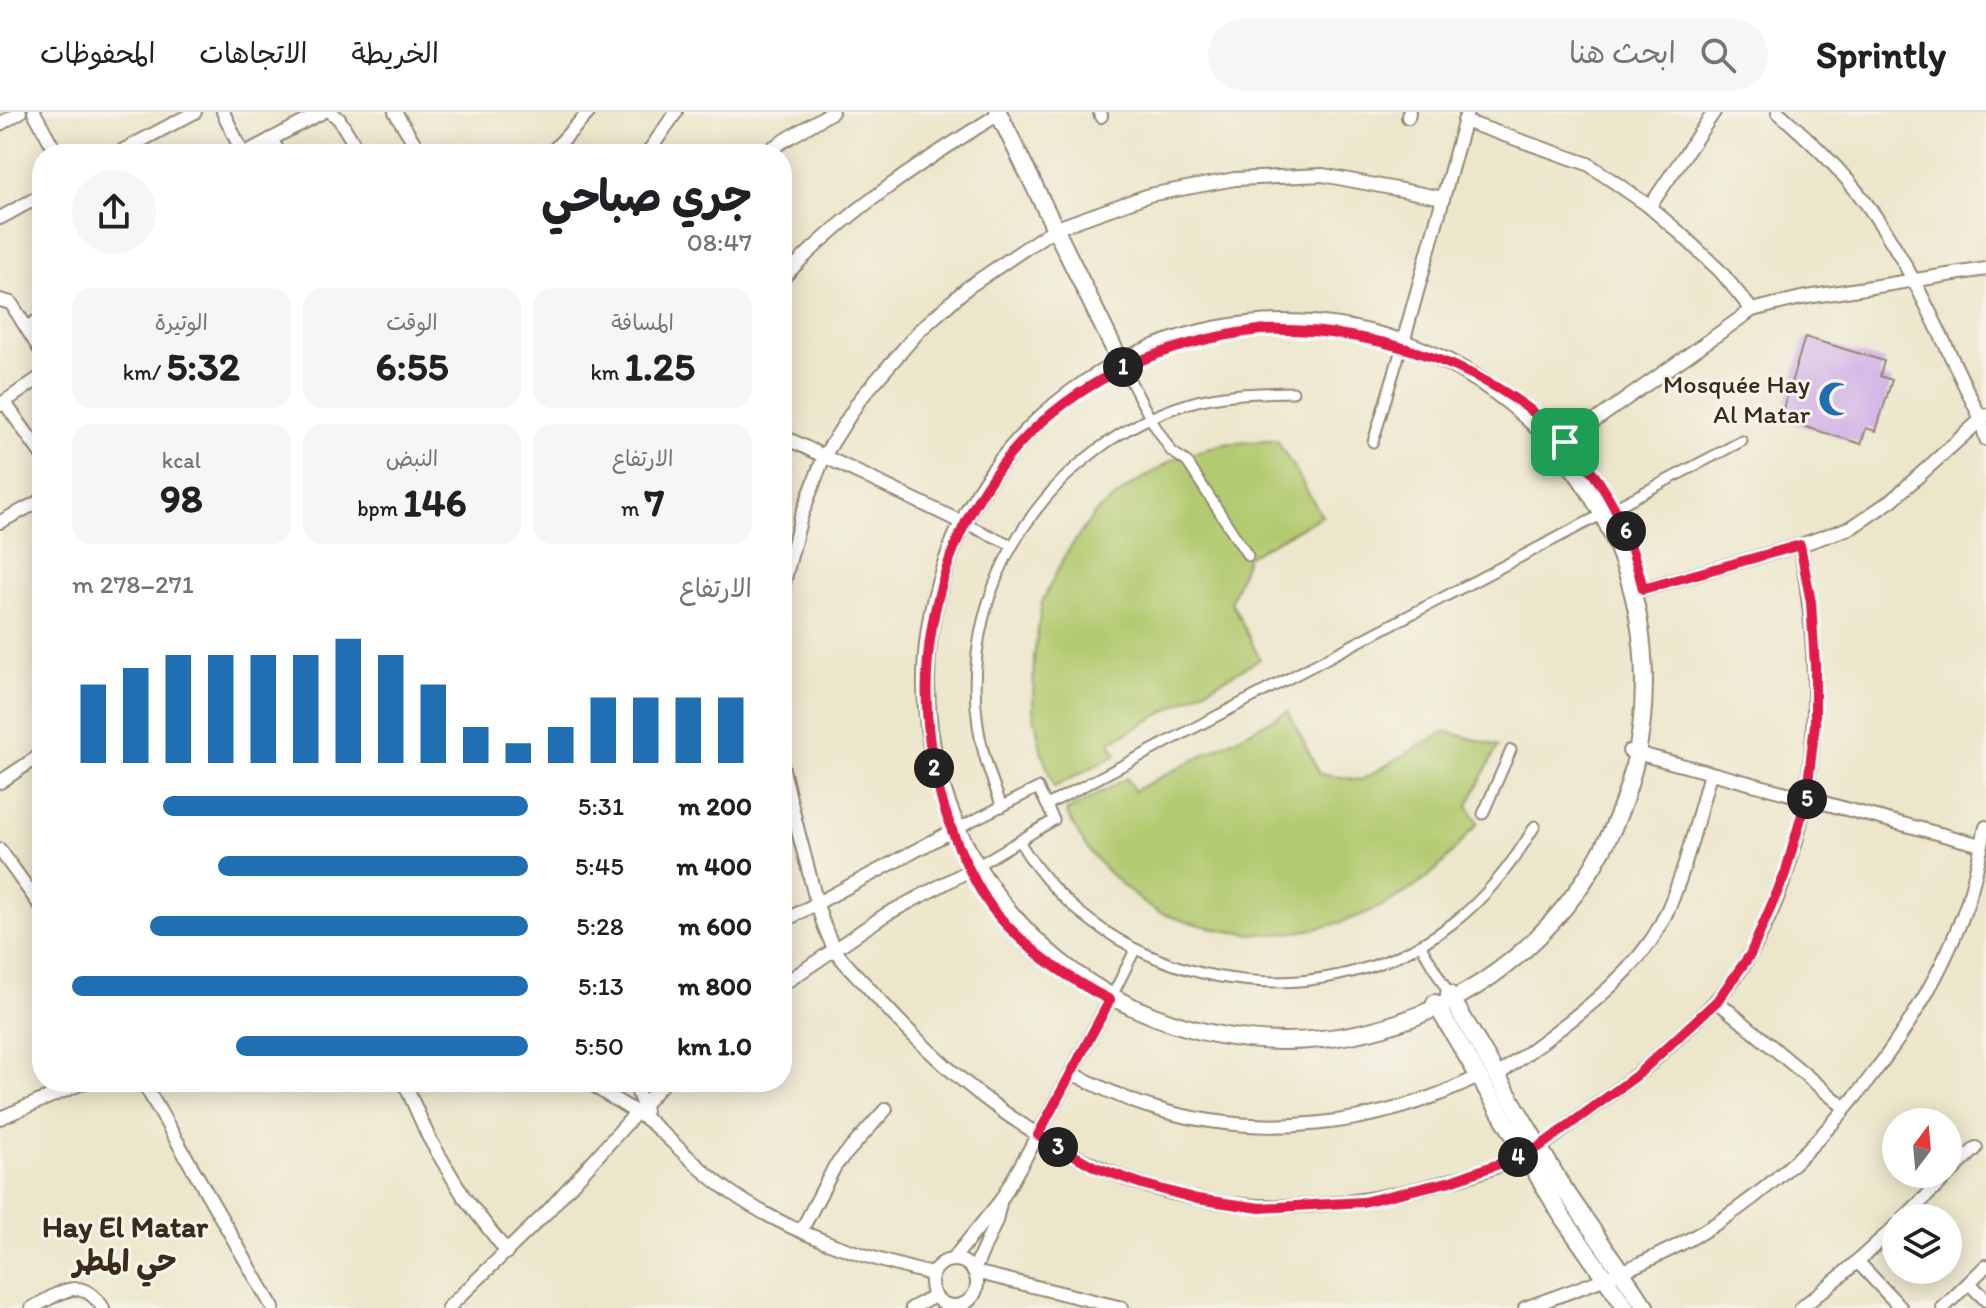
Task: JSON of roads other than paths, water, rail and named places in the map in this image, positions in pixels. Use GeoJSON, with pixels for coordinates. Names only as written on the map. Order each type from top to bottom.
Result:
{"type":"FeatureCollection","features":[{"type":"Feature","properties":{"kind":"street"},"geometry":{"type":"LineString","coordinates":[[0,124],[20,112]]}},
{"type":"Feature","properties":{"kind":"street"},"geometry":{"type":"LineString","coordinates":[[34,112],[52,144]]}},
{"type":"Feature","properties":{"kind":"street"},"geometry":{"type":"LineString","coordinates":[[135,144],[195,112]]}},
{"type":"Feature","properties":{"kind":"street"},"geometry":{"type":"LineString","coordinates":[[223,112],[238,144]]}},
{"type":"Feature","properties":{"kind":"street"},"geometry":{"type":"LineString","coordinates":[[262,144],[323,112]]}},
{"type":"Feature","properties":{"kind":"street"},"geometry":{"type":"LineString","coordinates":[[331,112],[339,119],[354,144]]}},
{"type":"Feature","properties":{"kind":"street"},"geometry":{"type":"LineString","coordinates":[[395,112],[415,144]]}},
{"type":"Feature","properties":{"kind":"street"},"geometry":{"type":"LineString","coordinates":[[559,144],[589,112]]}},
{"type":"Feature","properties":{"kind":"street"},"geometry":{"type":"LineString","coordinates":[[654,144],[676,112]]}},
{"type":"Feature","properties":{"kind":"street"},"geometry":{"type":"LineString","coordinates":[[779,144],[832,112]]}},
{"type":"Feature","properties":{"kind":"street"},"geometry":{"type":"LineString","coordinates":[[1650,206],[1714,112]]}},
{"type":"Feature","properties":{"kind":"street"},"geometry":{"type":"LineString","coordinates":[[1778,112],[1833,162],[1869,207],[1913,280],[1984,417],[1986,439]]}},
{"type":"Feature","properties":{"kind":"street"},"geometry":{"type":"LineString","coordinates":[[792,269],[845,218],[946,146],[999,113],[1150,418],[1171,451],[1187,462],[1248,556]]}},
{"type":"Feature","properties":{"kind":"street"},"geometry":{"type":"LineString","coordinates":[[1373,442],[1466,116],[1588,164],[1650,206],[1721,272],[1752,310]]}},
{"type":"Feature","properties":{"kind":"street"},"geometry":{"type":"LineString","coordinates":[[271,139],[274,144]]}},
{"type":"Feature","properties":{"kind":"street"},"geometry":{"type":"LineString","coordinates":[[792,552],[801,517],[824,456],[860,399],[920,330],[967,288],[1054,229],[1149,195],[1235,179],[1323,175],[1443,198]]}},
{"type":"Feature","properties":{"kind":"street"},"geometry":{"type":"LineString","coordinates":[[0,218],[32,200]]}},
{"type":"Feature","properties":{"kind":"street"},"geometry":{"type":"LineString","coordinates":[[1565,442],[1752,310],[1801,298],[1986,269]]}},
{"type":"Feature","properties":{"kind":"street"},"geometry":{"type":"LineString","coordinates":[[0,300],[9,301],[32,334]]}},
{"type":"Feature","properties":{"kind":"street"},"geometry":{"type":"LineString","coordinates":[[28,327],[32,324]]}},
{"type":"Feature","properties":{"kind":"street"},"geometry":{"type":"LineString","coordinates":[[1259,330],[1343,333],[1402,346],[1486,382],[1533,414],[1565,442],[1590,470],[1614,507],[1629,539],[1643,589],[1648,627],[1647,666],[1644,692],[1612,815],[1577,884],[1523,945],[1479,978],[1442,999],[1353,1030],[1309,1037],[1265,1039],[1221,1035],[1153,1019],[1078,983],[1033,949],[994,910],[970,870],[952,831],[930,745],[926,678],[934,611],[949,560],[965,524],[998,470],[1031,432],[1077,394],[1123,367],[1180,345],[1259,330]]}},
{"type":"Feature","properties":{"kind":"street"},"geometry":{"type":"LineString","coordinates":[[32,383],[2,404],[32,442]]}},
{"type":"Feature","properties":{"kind":"street"},"geometry":{"type":"LineString","coordinates":[[1002,807],[987,768],[981,738],[976,677],[981,632],[993,587],[1012,545],[1037,507],[1068,473],[1103,444],[1150,418],[1191,403],[1229,395],[1293,392]]}},
{"type":"Feature","properties":{"kind":"street"},"geometry":{"type":"LineString","coordinates":[[1643,589],[1800,545],[1852,527],[1892,500],[1984,417]]}},
{"type":"Feature","properties":{"kind":"street"},"geometry":{"type":"LineString","coordinates":[[792,441],[1012,545]]}},
{"type":"Feature","properties":{"kind":"street"},"geometry":{"type":"LineString","coordinates":[[1047,805],[1742,441]]}},
{"type":"Feature","properties":{"kind":"street"},"geometry":{"type":"LineString","coordinates":[[0,522],[32,505]]}},
{"type":"Feature","properties":{"kind":"street"},"geometry":{"type":"LineString","coordinates":[[792,805],[817,905],[834,949],[924,1047],[975,1091],[1038,1135],[1095,1167],[1142,1184],[1197,1199],[1260,1208],[1363,1202],[1451,1181],[1531,1151],[1636,1076],[1717,1001],[1750,955],[1785,874],[1806,800],[1815,724],[1815,665],[1811,602],[1800,545]]}},
{"type":"Feature","properties":{"kind":"street"},"geometry":{"type":"LineString","coordinates":[[1483,814],[1511,750]]}},
{"type":"Feature","properties":{"kind":"street"},"geometry":{"type":"LineString","coordinates":[[1629,751],[1981,845]]}},
{"type":"Feature","properties":{"kind":"street"},"geometry":{"type":"LineString","coordinates":[[0,782],[32,761]]}},
{"type":"Feature","properties":{"kind":"street"},"geometry":{"type":"LineString","coordinates":[[1497,1076],[1622,978],[1652,940],[1672,900],[1710,774]]}},
{"type":"Feature","properties":{"kind":"street"},"geometry":{"type":"LineString","coordinates":[[792,917],[859,879],[1038,788],[1054,820],[970,870],[885,915],[792,978]]}},
{"type":"Feature","properties":{"kind":"street"},"geometry":{"type":"LineString","coordinates":[[1019,841],[1057,890],[1093,923],[1135,950],[1177,967],[1224,979],[1271,983],[1319,980],[1366,969],[1420,944],[1453,923],[1491,888],[1515,859],[1535,826]]}},
{"type":"Feature","properties":{"kind":"street"},"geometry":{"type":"LineString","coordinates":[[1525,1308],[1612,1276],[1677,1246],[1721,1221],[1780,1176],[1815,1143],[1877,1068],[1928,992],[1967,902],[1986,827]]}},
{"type":"Feature","properties":{"kind":"street"},"geometry":{"type":"LineString","coordinates":[[0,850],[32,894]]}},
{"type":"Feature","properties":{"kind":"street"},"geometry":{"type":"LineString","coordinates":[[1420,944],[1478,1077],[1531,1151],[1612,1276],[1626,1308]]}},
{"type":"Feature","properties":{"kind":"street"},"geometry":{"type":"LineString","coordinates":[[1001,1200],[996,1221],[975,1271],[977,1287],[970,1305],[947,1305],[935,1296],[930,1282],[932,1274],[937,1266],[953,1259],[1001,1200],[1135,950]]}},
{"type":"Feature","properties":{"kind":"street"},"geometry":{"type":"LineString","coordinates":[[1442,999],[1497,1076],[1531,1151]]}},
{"type":"Feature","properties":{"kind":"street"},"geometry":{"type":"LineString","coordinates":[[1717,1001],[1844,1107]]}},
{"type":"Feature","properties":{"kind":"street"},"geometry":{"type":"LineString","coordinates":[[1071,1073],[1151,1108],[1203,1120],[1278,1127],[1315,1125],[1383,1111],[1478,1077]]}},
{"type":"Feature","properties":{"kind":"street"},"geometry":{"type":"LineString","coordinates":[[0,1118],[61,1092]]}},
{"type":"Feature","properties":{"kind":"street"},"geometry":{"type":"LineString","coordinates":[[149,1092],[273,1308]]}},
{"type":"Feature","properties":{"kind":"street"},"geometry":{"type":"LineString","coordinates":[[408,1092],[429,1138],[464,1197],[507,1252]]}},
{"type":"Feature","properties":{"kind":"street"},"geometry":{"type":"LineString","coordinates":[[603,1092],[616,1102],[639,1109]]}},
{"type":"Feature","properties":{"kind":"street"},"geometry":{"type":"LineString","coordinates":[[636,1092],[639,1109],[688,1159],[761,1213],[875,1259],[932,1274]]}},
{"type":"Feature","properties":{"kind":"street"},"geometry":{"type":"LineString","coordinates":[[448,1308],[507,1252],[655,1092]]}},
{"type":"Feature","properties":{"kind":"street"},"geometry":{"type":"LineString","coordinates":[[801,1231],[835,1166],[886,1109]]}},
{"type":"Feature","properties":{"kind":"street"},"geometry":{"type":"LineString","coordinates":[[1918,1204],[1976,1148]]}},
{"type":"Feature","properties":{"kind":"street"},"geometry":{"type":"LineString","coordinates":[[1803,1307],[1882,1239]]}},
{"type":"Feature","properties":{"kind":"street"},"geometry":{"type":"LineString","coordinates":[[953,1259],[962,1261],[975,1271],[1122,1308]]}},
{"type":"Feature","properties":{"kind":"street"},"geometry":{"type":"LineString","coordinates":[[1857,1261],[1901,1308]]}},
{"type":"Feature","properties":{"kind":"street"},"geometry":{"type":"LineString","coordinates":[[1943,1308],[1986,1266]]}},
{"type":"Feature","properties":{"kind":"street"},"geometry":{"type":"LineString","coordinates":[[1612,1276],[1646,1308]]}},
{"type":"Feature","properties":{"kind":"street"},"geometry":{"type":"LineString","coordinates":[[1969,1283],[1986,1300]]}},
{"type":"Feature","properties":{"kind":"street"},"geometry":{"type":"LineString","coordinates":[[32,1308],[76,1288],[87,1290],[103,1308]]}},
{"type":"Feature","properties":{"kind":"street"},"geometry":{"type":"LineString","coordinates":[[912,1308],[935,1296]]}},
{"type":"Feature","properties":{"kind":"place","name":"Mosquée Hay Al Matar"},"geometry":{"type":"Point","coordinates":[1836,399]}},
{"type":"Feature","properties":{"kind":"district","name":"Hay El Matar حي المطر"},"geometry":{"type":"Point","coordinates":[125,1244]}}]}
